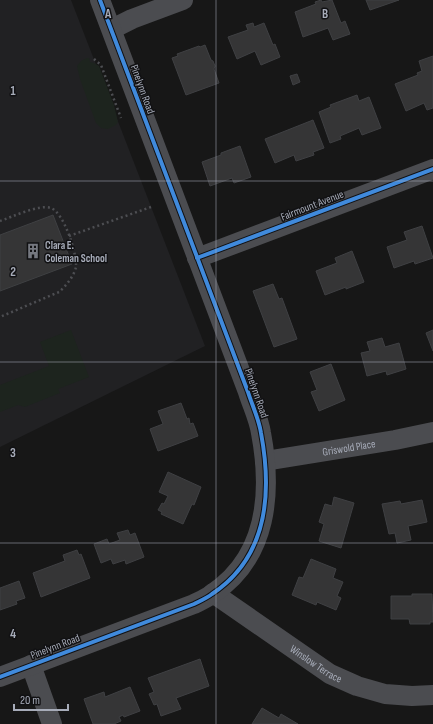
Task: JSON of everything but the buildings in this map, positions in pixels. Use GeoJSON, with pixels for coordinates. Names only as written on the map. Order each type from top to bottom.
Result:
{"type":"FeatureCollection","features":[{"type":"Feature","properties":{"kind":"street","name":"Pinelynn Road"},"geometry":{"type":"LineString","coordinates":[[0,677],[194,604],[213,594],[234,576],[248,557],[257,539],[263,519],[266,492],[265,461],[261,431],[248,392],[100,0]]}},
{"type":"Feature","properties":{"kind":"street"},"geometry":{"type":"LineString","coordinates":[[112,29],[132,19],[183,0]]}},
{"type":"Feature","properties":{"kind":"street","name":"Fairmount Avenue"},"geometry":{"type":"LineString","coordinates":[[197,258],[433,169]]}},
{"type":"Feature","properties":{"kind":"street","name":"Griswold Place"},"geometry":{"type":"LineString","coordinates":[[265,461],[395,440],[433,432]]}},
{"type":"Feature","properties":{"kind":"street","name":"Winslow Terrace"},"geometry":{"type":"LineString","coordinates":[[213,594],[330,674],[357,686],[385,694],[412,696],[433,695]]}},
{"type":"Feature","properties":{"kind":"street"},"geometry":{"type":"LineString","coordinates":[[31,665],[52,724]]}},
{"type":"Feature","properties":{"kind":"path"},"geometry":{"type":"LineString","coordinates":[[94,59],[101,65],[121,118]]}},
{"type":"Feature","properties":{"kind":"path"},"geometry":{"type":"LineString","coordinates":[[69,236],[151,207]]}},
{"type":"Feature","properties":{"kind":"path"},"geometry":{"type":"LineString","coordinates":[[0,221],[38,208],[50,208],[55,211],[69,236],[75,253],[76,268],[65,287],[59,292],[0,317]]}},
{"type":"Feature","properties":{"kind":"shaded area"},"geometry":{"type":"Polygon","coordinates":[[[0,0],[71,0],[205,346],[0,447],[0,0]]]}},
{"type":"Feature","properties":{"kind":"shaded area"},"geometry":{"type":"Polygon","coordinates":[[[89,58],[90,62],[99,66],[114,105],[118,122],[116,125],[108,129],[101,128],[96,123],[80,79],[77,66],[81,61],[89,58]]]}},
{"type":"Feature","properties":{"kind":"shaded area"},"geometry":{"type":"Polygon","coordinates":[[[71,330],[89,377],[58,389],[60,393],[25,407],[18,405],[0,412],[0,385],[49,366],[40,342],[71,330]]]}},
{"type":"Feature","properties":{"kind":"cycle path"},"geometry":{"type":"LineString","coordinates":[[0,677],[194,604],[210,595],[231,579],[245,562],[255,542],[262,522],[266,478],[264,455],[257,417],[100,0]]}},
{"type":"Feature","properties":{"kind":"cycle path"},"geometry":{"type":"LineString","coordinates":[[197,258],[433,169]]}},
{"type":"Feature","properties":{"kind":"place","name":"Clara E. Coleman School"},"geometry":{"type":"Point","coordinates":[33,251]}}]}
